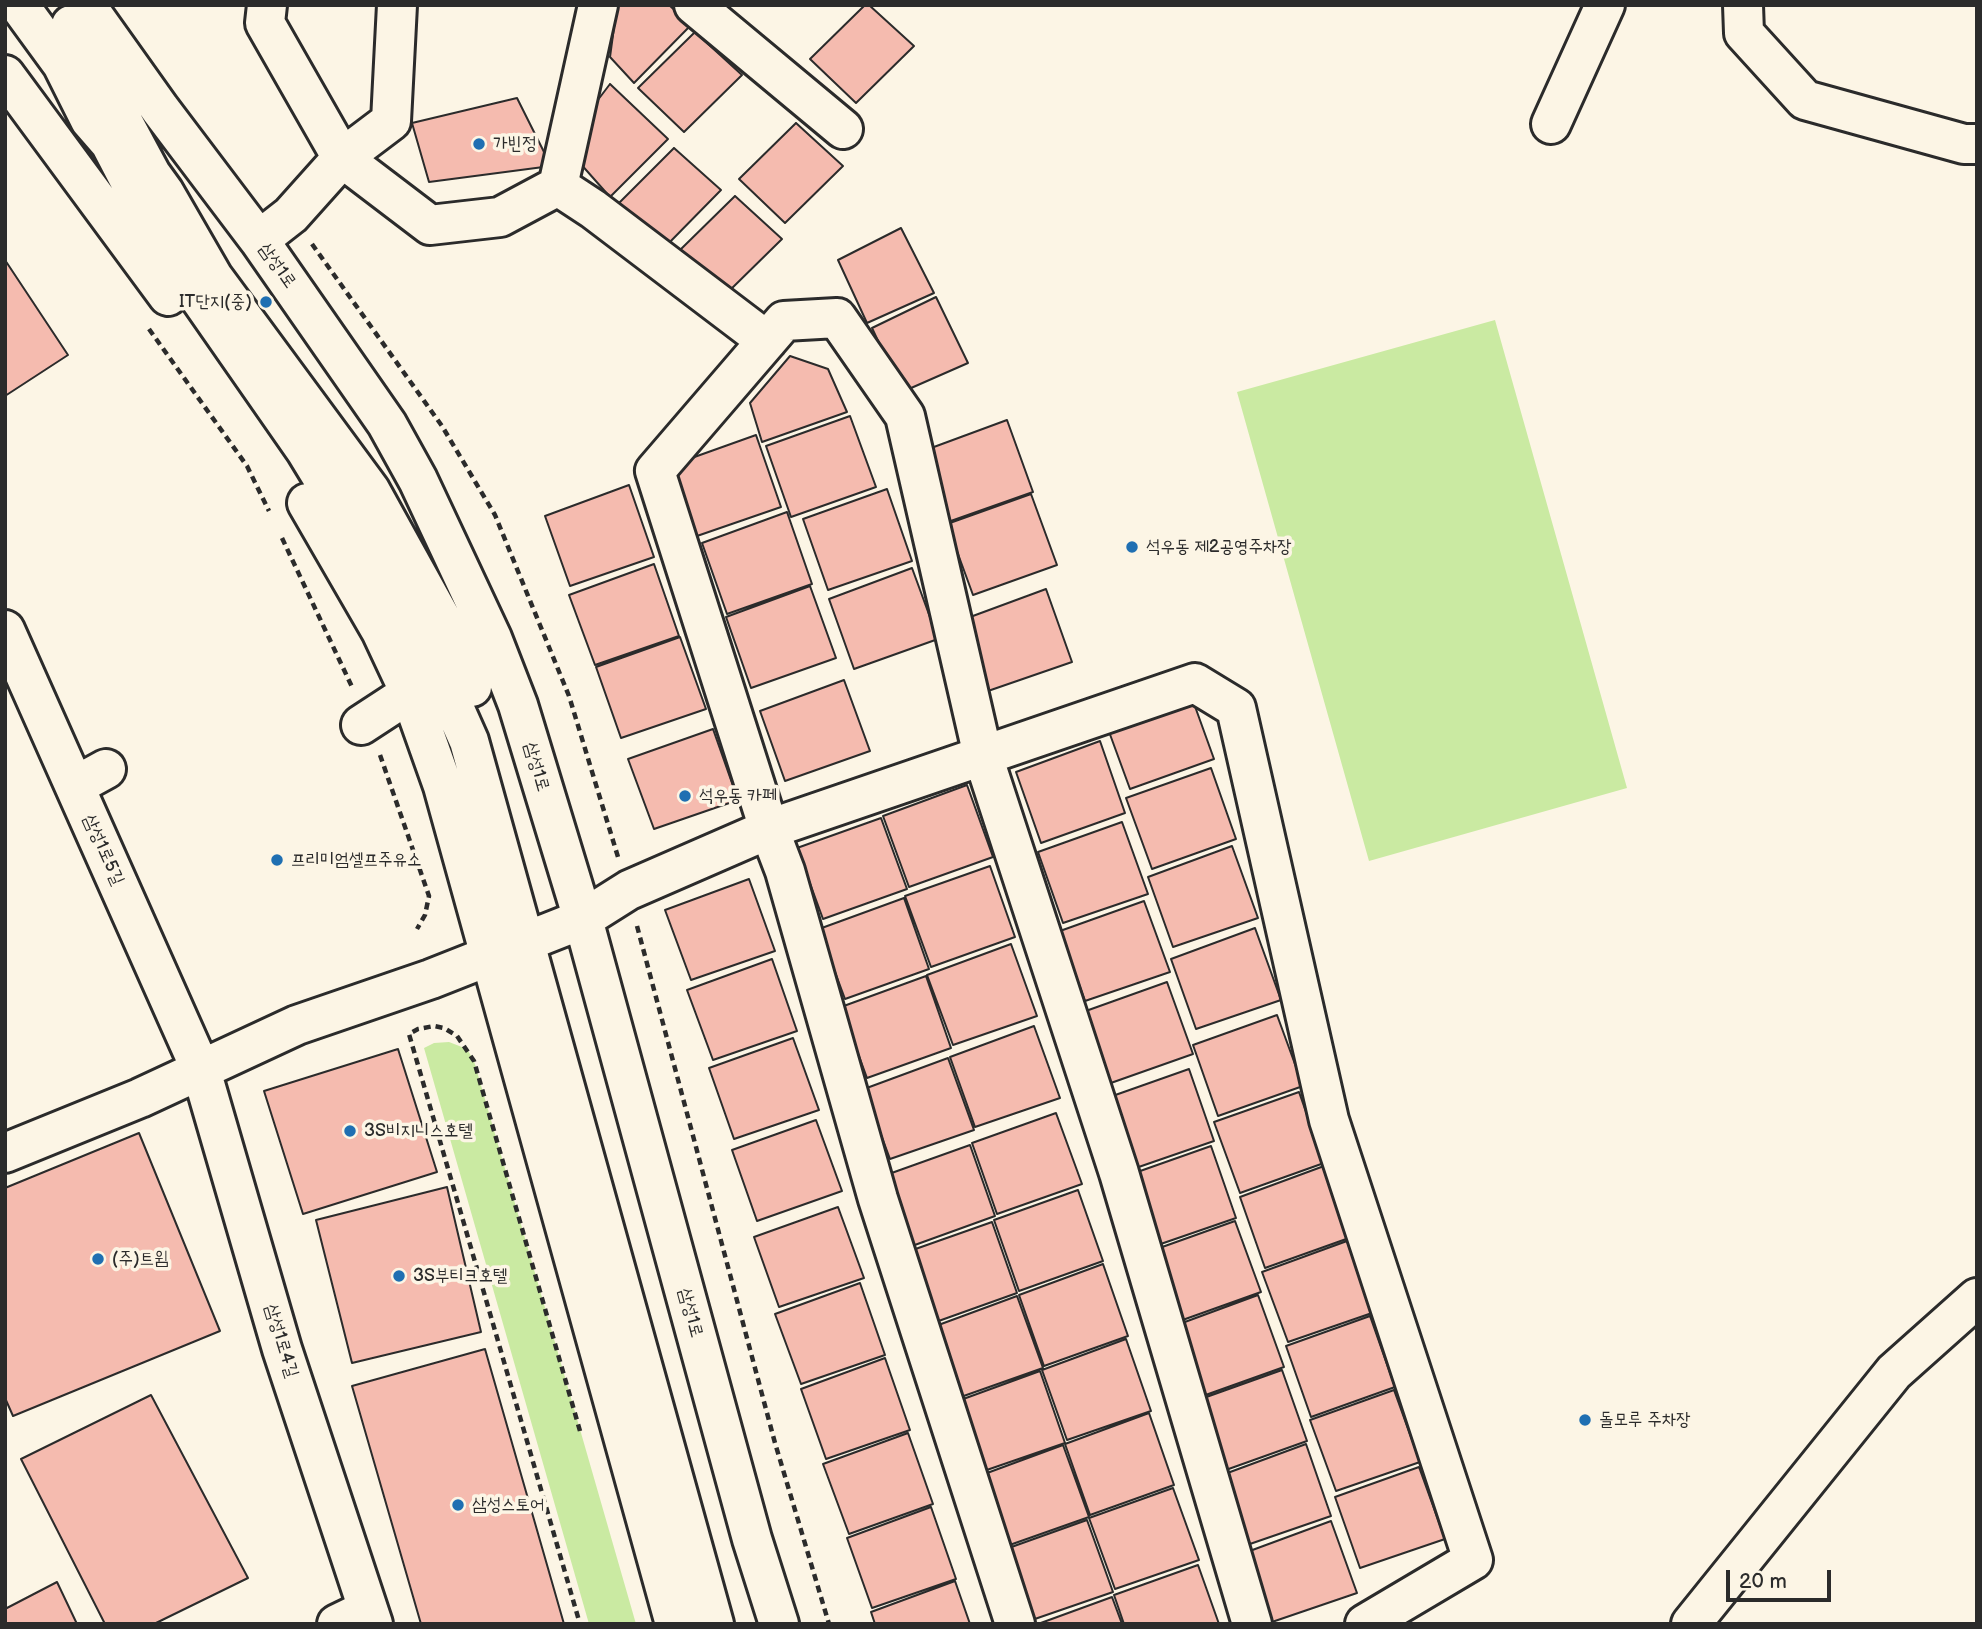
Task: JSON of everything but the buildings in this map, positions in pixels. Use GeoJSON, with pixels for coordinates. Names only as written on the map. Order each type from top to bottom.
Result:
{"type":"FeatureCollection","features":[{"type":"Feature","properties":{"kind":"street"},"geometry":{"type":"LineString","coordinates":[[19,5],[62,64],[90,120],[110,143],[164,247],[306,451],[433,660],[469,741],[536,937],[742,1624]]}},
{"type":"Feature","properties":{"kind":"street"},"geometry":{"type":"LineString","coordinates":[[61,5],[151,174],[213,277],[370,490],[458,651],[493,740],[536,937],[714,1624]]}},
{"type":"Feature","properties":{"kind":"street","name":"삼성1로"},"geometry":{"type":"LineString","coordinates":[[86,5],[259,240],[387,424],[418,480],[492,638],[518,705],[583,919],[738,1487],[779,1624]]}},
{"type":"Feature","properties":{"kind":"street"},"geometry":{"type":"LineString","coordinates":[[267,5],[265,23],[342,158],[430,225],[500,217],[558,186],[598,5]]}},
{"type":"Feature","properties":{"kind":"street"},"geometry":{"type":"LineString","coordinates":[[259,240],[291,215],[342,158],[391,121],[397,5]]}},
{"type":"Feature","properties":{"kind":"street"},"geometry":{"type":"LineString","coordinates":[[694,5],[843,129]]}},
{"type":"Feature","properties":{"kind":"street"},"geometry":{"type":"LineString","coordinates":[[1551,124],[1605,5]]}},
{"type":"Feature","properties":{"kind":"street"},"geometry":{"type":"LineString","coordinates":[[1743,5],[1744,33],[1805,100],[1964,144],[1977,144]]}},
{"type":"Feature","properties":{"kind":"street"},"geometry":{"type":"LineString","coordinates":[[5,75],[269,435],[381,631],[410,692],[443,786],[676,1624]]}},
{"type":"Feature","properties":{"kind":"street"},"geometry":{"type":"LineString","coordinates":[[558,186],[593,209],[767,341]]}},
{"type":"Feature","properties":{"kind":"street"},"geometry":{"type":"LineString","coordinates":[[1015,1624],[877,1199],[785,871],[769,829],[655,471],[784,321],[836,318],[905,416],[983,756],[1119,1173],[1252,1624]]}},
{"type":"Feature","properties":{"kind":"street","name":"삼성1로5길"},"geometry":{"type":"LineString","coordinates":[[5,630],[90,778],[201,1070]]}},
{"type":"Feature","properties":{"kind":"street"},"geometry":{"type":"LineString","coordinates":[[5,1153],[140,1098],[297,1025],[431,979],[583,919],[629,890],[769,829],[1195,683],[1236,708],[1329,1120],[1473,1560],[1365,1624]]}},
{"type":"Feature","properties":{"kind":"street"},"geometry":{"type":"LineString","coordinates":[[364,723],[410,692]]}},
{"type":"Feature","properties":{"kind":"street","name":"삼성1로4길"},"geometry":{"type":"LineString","coordinates":[[201,1070],[360,1619]]}},
{"type":"Feature","properties":{"kind":"street"},"geometry":{"type":"LineString","coordinates":[[1691,1624],[1894,1372],[1977,1298]]}},
{"type":"Feature","properties":{"kind":"path"},"geometry":{"type":"LineString","coordinates":[[149,328],[247,466],[270,515]]}},
{"type":"Feature","properties":{"kind":"path"},"geometry":{"type":"LineString","coordinates":[[276,527],[364,723],[429,896],[425,915],[417,929]]}},
{"type":"Feature","properties":{"kind":"path"},"geometry":{"type":"LineString","coordinates":[[580,1624],[409,1034],[418,1029],[444,1028],[457,1036],[474,1061],[582,1437]]}},
{"type":"Feature","properties":{"kind":"green space"},"geometry":{"type":"Polygon","coordinates":[[[1495,320],[1627,788],[1369,861],[1237,392],[1495,320]]]}},
{"type":"Feature","properties":{"kind":"green space"},"geometry":{"type":"Polygon","coordinates":[[[449,1042],[467,1049],[474,1061],[636,1624],[589,1624],[424,1048],[434,1043],[449,1042]]]}},
{"type":"Feature","properties":{"kind":"place","name":"가빈정"},"geometry":{"type":"Point","coordinates":[479,144]}},
{"type":"Feature","properties":{"kind":"place","name":"IT단지(중)"},"geometry":{"type":"Point","coordinates":[266,302]}},
{"type":"Feature","properties":{"kind":"place","name":"석우동 제2공영주차장"},"geometry":{"type":"Point","coordinates":[1132,547]}},
{"type":"Feature","properties":{"kind":"place","name":"석우동 카페"},"geometry":{"type":"Point","coordinates":[685,796]}},
{"type":"Feature","properties":{"kind":"place","name":"프리미엄셀프주유소"},"geometry":{"type":"Point","coordinates":[277,860]}},
{"type":"Feature","properties":{"kind":"place","name":"3S비지니스호텔"},"geometry":{"type":"Point","coordinates":[350,1131]}},
{"type":"Feature","properties":{"kind":"place","name":"(주)트윔"},"geometry":{"type":"Point","coordinates":[98,1259]}},
{"type":"Feature","properties":{"kind":"place","name":"3S부티크호텔"},"geometry":{"type":"Point","coordinates":[399,1276]}},
{"type":"Feature","properties":{"kind":"place","name":"돌모루 주차장"},"geometry":{"type":"Point","coordinates":[1585,1420]}},
{"type":"Feature","properties":{"kind":"place","name":"삼성스토어"},"geometry":{"type":"Point","coordinates":[458,1505]}}]}
